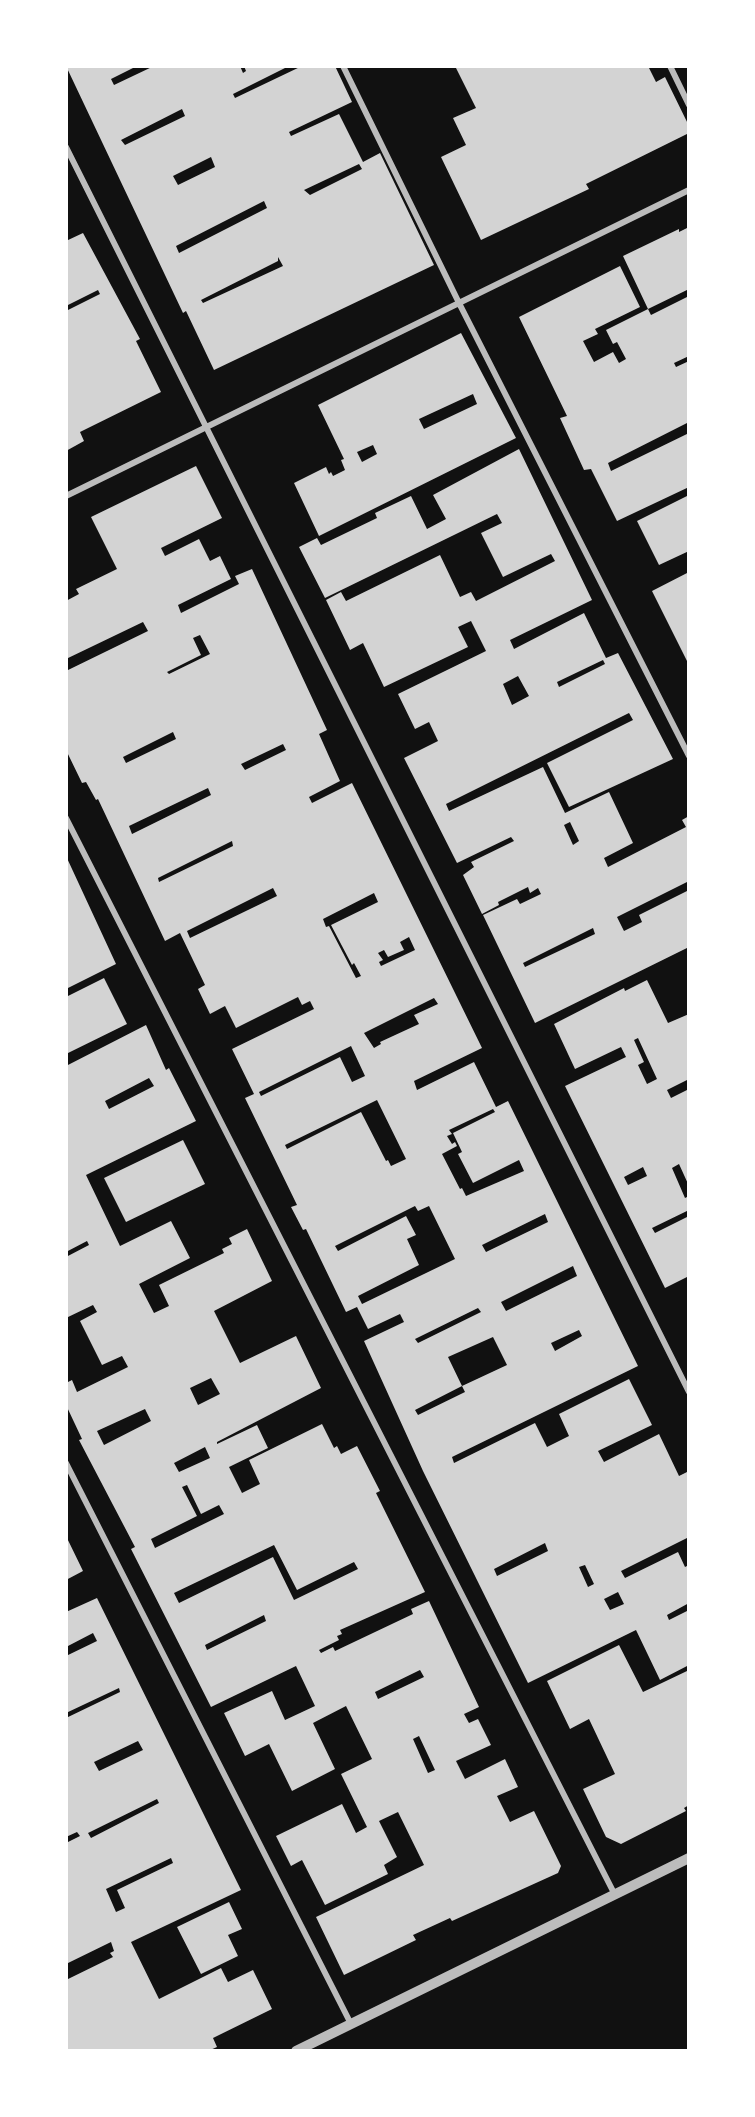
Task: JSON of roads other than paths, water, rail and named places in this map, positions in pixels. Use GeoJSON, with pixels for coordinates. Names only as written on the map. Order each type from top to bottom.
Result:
{"type":"FeatureCollection","features":[{"type":"Feature","properties":{"kind":"street"},"geometry":{"type":"LineString","coordinates":[[343,66],[459,303],[689,756]]}},
{"type":"Feature","properties":{"kind":"street"},"geometry":{"type":"LineString","coordinates":[[670,66],[689,105]]}},
{"type":"Feature","properties":{"kind":"street"},"geometry":{"type":"LineString","coordinates":[[66,147],[689,1392]]}},
{"type":"Feature","properties":{"kind":"street"},"geometry":{"type":"LineString","coordinates":[[66,495],[689,190]]}},
{"type":"Feature","properties":{"kind":"street"},"geometry":{"type":"LineString","coordinates":[[66,818],[615,1895]]}},
{"type":"Feature","properties":{"kind":"street"},"geometry":{"type":"LineString","coordinates":[[66,1464],[351,2024]]}},
{"type":"Feature","properties":{"kind":"street"},"geometry":{"type":"LineString","coordinates":[[296,2051],[689,1858]]}}]}
